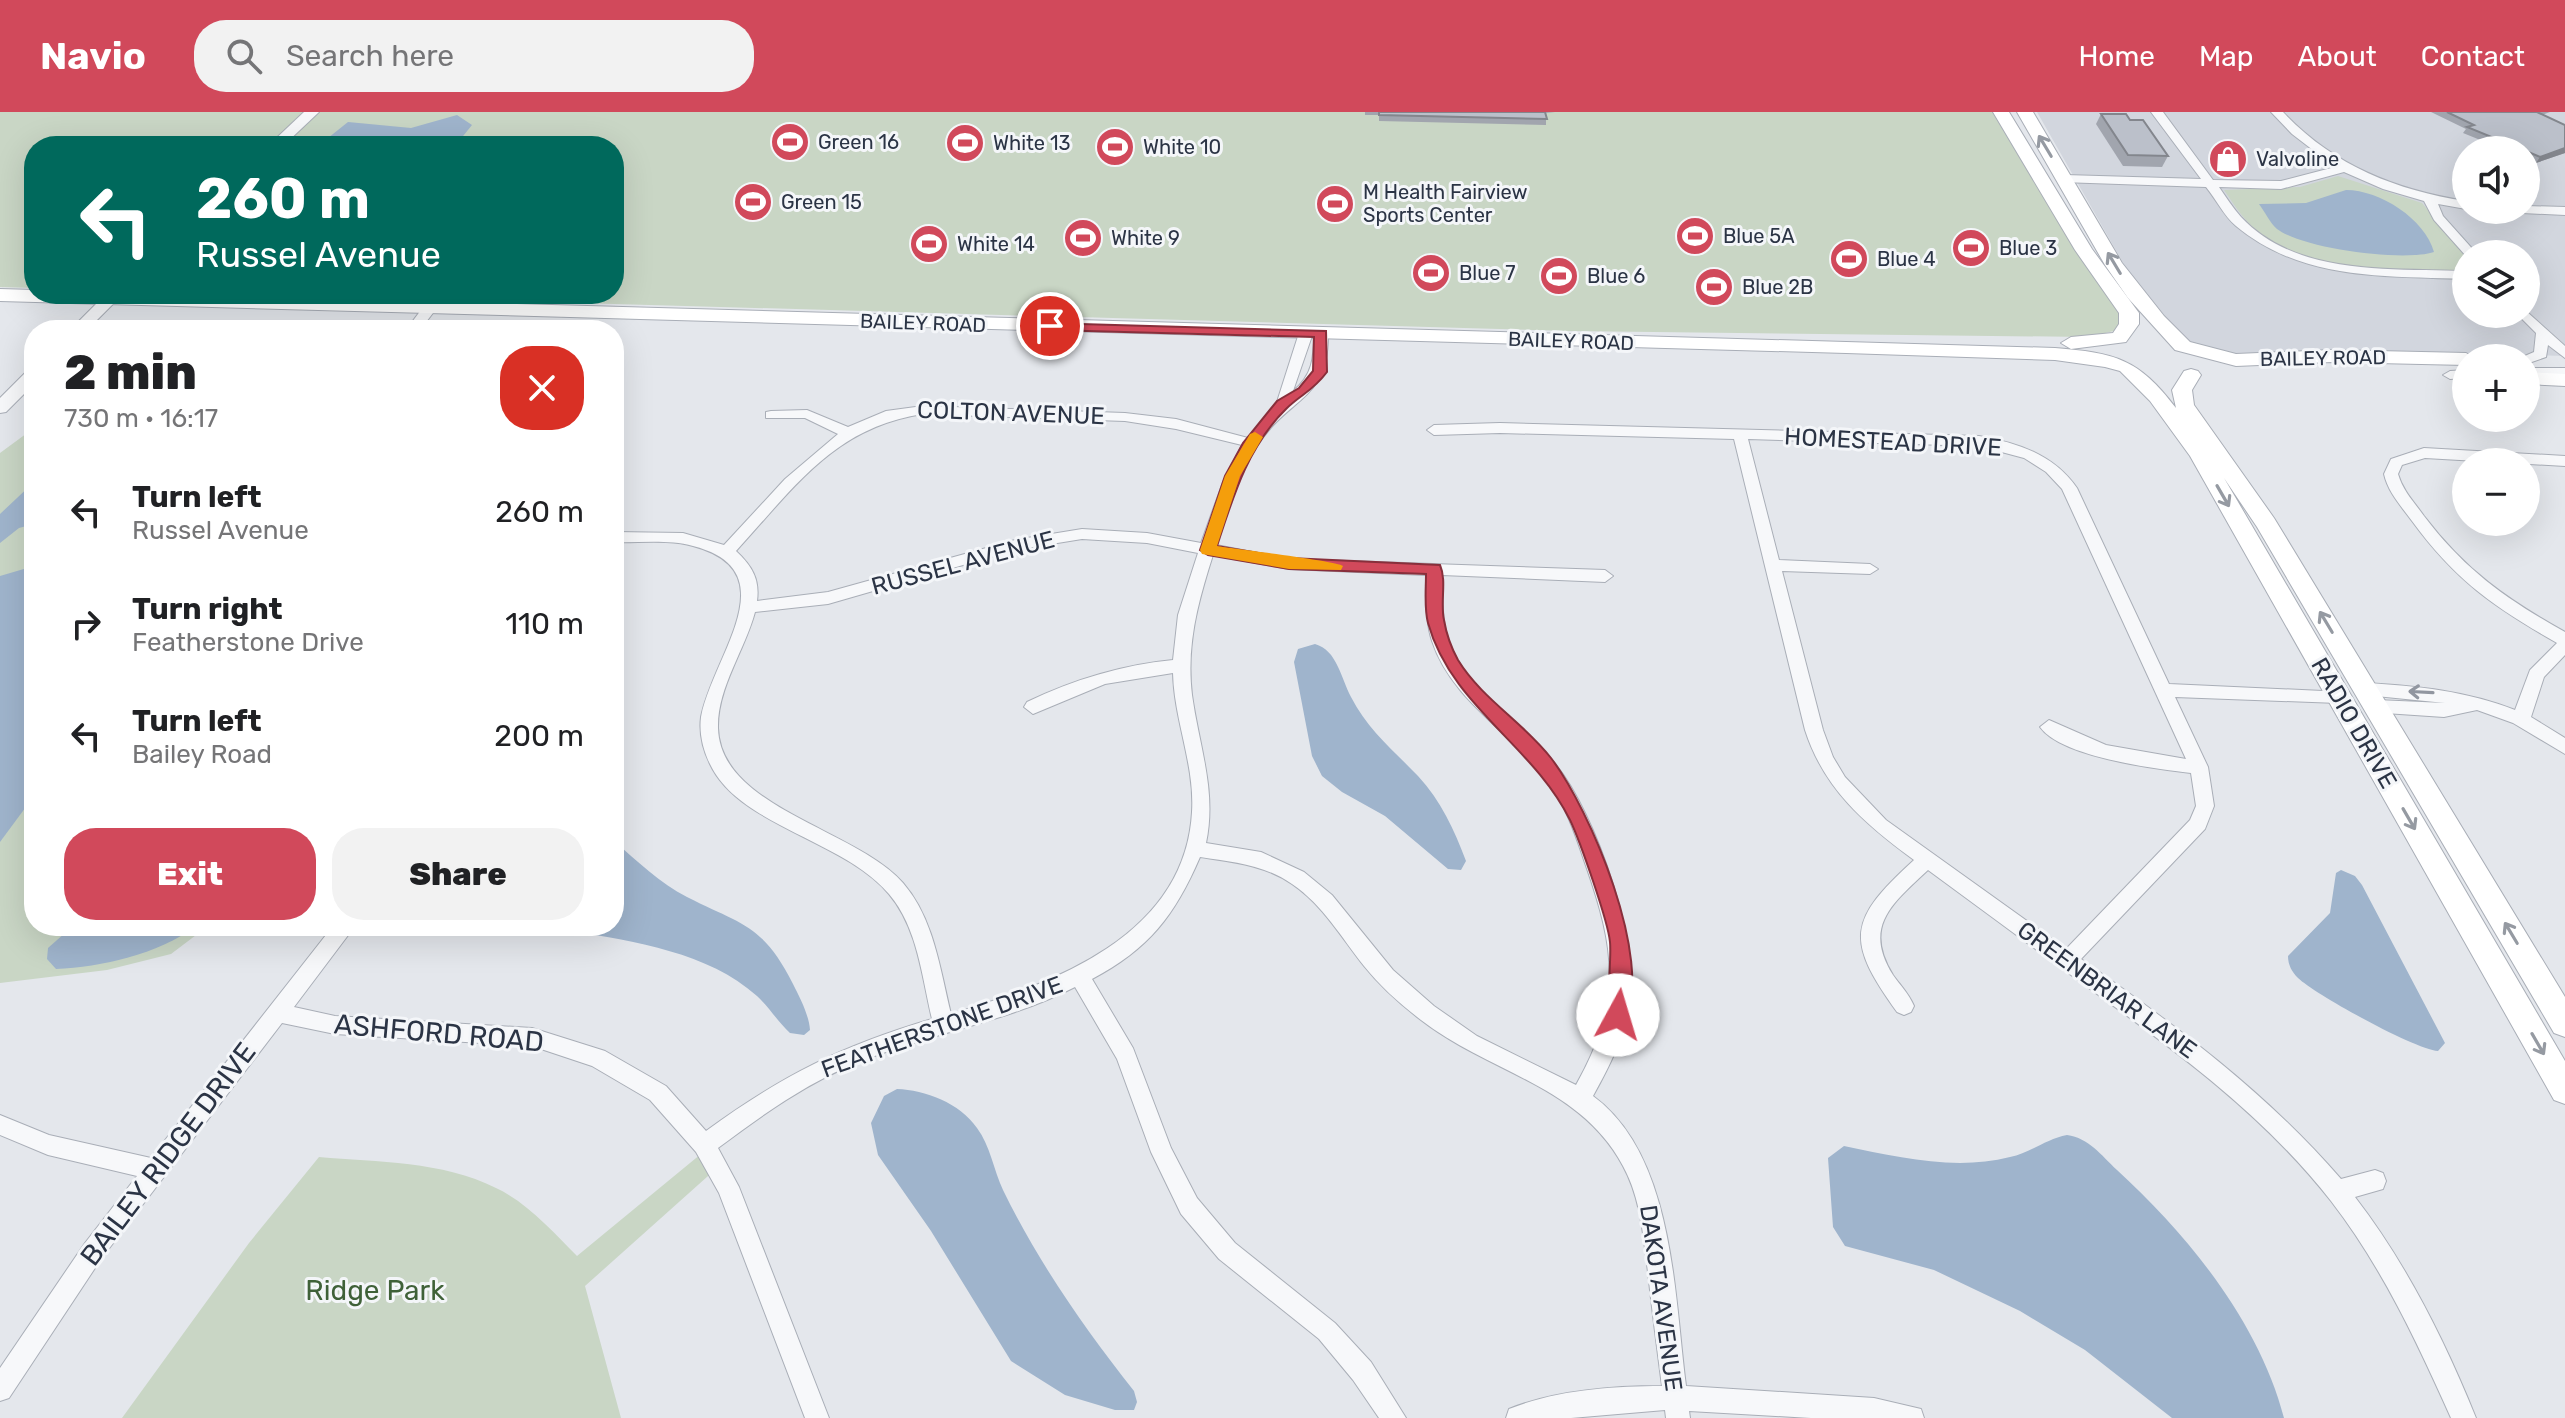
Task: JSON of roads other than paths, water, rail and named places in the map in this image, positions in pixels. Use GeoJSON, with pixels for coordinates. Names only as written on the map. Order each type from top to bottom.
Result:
{"type":"FeatureCollection","features":[{"type":"Feature","properties":{"kind":"main road"},"geometry":{"type":"LineString","coordinates":[[2001,112],[2084,250],[2129,313],[2129,324],[2115,349],[2127,367]]}},
{"type":"Feature","properties":{"kind":"main road"},"geometry":{"type":"LineString","coordinates":[[2025,112],[2131,290],[2195,359],[2192,375]]}},
{"type":"Feature","properties":{"kind":"main road","name":"BAILEY ROAD"},"geometry":{"type":"LineString","coordinates":[[0,295],[24,295]]}},
{"type":"Feature","properties":{"kind":"main road","name":"BAILEY ROAD"},"geometry":{"type":"LineString","coordinates":[[307,304],[1846,347],[2084,343],[2154,336],[2236,360],[2332,356],[2452,359]]}},
{"type":"Feature","properties":{"kind":"main road","name":"BAILEY ROAD"},"geometry":{"type":"LineString","coordinates":[[1846,347],[1907,352],[2079,354],[2161,376],[2262,369],[2452,375]]}},
{"type":"Feature","properties":{"kind":"main road"},"geometry":{"type":"LineString","coordinates":[[2540,361],[2565,362]]}},
{"type":"Feature","properties":{"kind":"main road","name":"RADIO DRIVE"},"geometry":{"type":"LineString","coordinates":[[2127,367],[2157,397],[2199,454],[2565,1090]]}},
{"type":"Feature","properties":{"kind":"main road","name":"RADIO DRIVE"},"geometry":{"type":"LineString","coordinates":[[2192,375],[2182,390],[2184,405],[2266,523],[2565,1024]]}},
{"type":"Feature","properties":{"kind":"main road"},"geometry":{"type":"LineString","coordinates":[[2540,379],[2565,380]]}},
{"type":"Feature","properties":{"kind":"street"},"geometry":{"type":"LineString","coordinates":[[275,136],[300,112]]}},
{"type":"Feature","properties":{"kind":"street"},"geometry":{"type":"LineString","coordinates":[[286,136],[312,112]]}},
{"type":"Feature","properties":{"kind":"street"},"geometry":{"type":"LineString","coordinates":[[2157,112],[2248,230],[2299,258],[2356,271],[2452,274]]}},
{"type":"Feature","properties":{"kind":"street"},"geometry":{"type":"LineString","coordinates":[[2277,112],[2299,137],[2344,168],[2429,199],[2452,203]]}},
{"type":"Feature","properties":{"kind":"street"},"geometry":{"type":"LineString","coordinates":[[2065,179],[2296,183],[2344,168]]}},
{"type":"Feature","properties":{"kind":"street"},"geometry":{"type":"LineString","coordinates":[[2429,199],[2438,217],[2459,240]]}},
{"type":"Feature","properties":{"kind":"street"},"geometry":{"type":"LineString","coordinates":[[2540,210],[2565,211]]}},
{"type":"Feature","properties":{"kind":"street"},"geometry":{"type":"LineString","coordinates":[[88,320],[104,304]]}},
{"type":"Feature","properties":{"kind":"street"},"geometry":{"type":"LineString","coordinates":[[421,320],[429,309]]}},
{"type":"Feature","properties":{"kind":"street"},"geometry":{"type":"LineString","coordinates":[[2537,328],[2565,354]]}},
{"type":"Feature","properties":{"kind":"street","name":"FEATHERSTONE DRIVE"},"geometry":{"type":"LineString","coordinates":[[1282,404],[1304,391],[1320,372],[1314,333]]}},
{"type":"Feature","properties":{"kind":"street","name":"FEATHERSTONE DRIVE"},"geometry":{"type":"LineString","coordinates":[[704,1145],[825,1067],[857,1052],[1028,1000],[1079,976],[1120,949],[1153,920],[1177,887],[1195,849],[1203,788],[1187,715],[1181,666],[1184,622],[1233,476],[1251,443],[1282,404],[1314,333]]}},
{"type":"Feature","properties":{"kind":"street"},"geometry":{"type":"LineString","coordinates":[[2540,354],[2542,334]]}},
{"type":"Feature","properties":{"kind":"street"},"geometry":{"type":"LineString","coordinates":[[2540,372],[2565,372]]}},
{"type":"Feature","properties":{"kind":"street"},"geometry":{"type":"LineString","coordinates":[[0,408],[24,384]]}},
{"type":"Feature","properties":{"kind":"street","name":"COLTON AVENUE"},"geometry":{"type":"LineString","coordinates":[[727,552],[822,451],[846,432],[875,417],[923,410],[1125,417],[1176,424],[1251,443]]}},
{"type":"Feature","properties":{"kind":"street"},"geometry":{"type":"LineString","coordinates":[[771,415],[807,414],[846,432]]}},
{"type":"Feature","properties":{"kind":"street","name":"HOMESTEAD DRIVE"},"geometry":{"type":"LineString","coordinates":[[1434,430],[1500,428],[1979,441],[2007,446],[2041,460],[2069,488],[2165,690],[2199,767],[2205,806],[2198,824],[2067,961]]}},
{"type":"Feature","properties":{"kind":"street","name":"GREENBRIAR LANE"},"geometry":{"type":"LineString","coordinates":[[1740,435],[1814,730],[1828,767],[1860,807],[2239,1088],[2337,1191],[2371,1236],[2403,1290],[2464,1418]]}},
{"type":"Feature","properties":{"kind":"street"},"geometry":{"type":"LineString","coordinates":[[2521,719],[2536,674],[2565,643],[2495,600],[2455,569],[2395,486],[2391,471],[2399,460],[2420,453],[2565,461]]}},
{"type":"Feature","properties":{"kind":"street","name":"RUSSEL AVENUE"},"geometry":{"type":"LineString","coordinates":[[751,607],[828,598],[1015,545],[1062,536],[1127,535],[1289,564],[1605,576]]}},
{"type":"Feature","properties":{"kind":"street"},"geometry":{"type":"LineString","coordinates":[[624,537],[694,540],[727,552],[749,578],[751,607],[713,702],[709,737],[713,752],[721,769],[753,798],[854,852],[896,888],[913,912],[923,939],[944,1025]]}},
{"type":"Feature","properties":{"kind":"street"},"geometry":{"type":"LineString","coordinates":[[1773,565],[1870,569]]}},
{"type":"Feature","properties":{"kind":"street"},"geometry":{"type":"LineString","coordinates":[[1434,569],[1435,620],[1449,661],[1475,695],[1557,779],[1579,819],[1614,914],[1622,964],[1618,1015],[1611,1040],[1581,1097]]}},
{"type":"Feature","properties":{"kind":"street"},"geometry":{"type":"LineString","coordinates":[[1033,707],[1068,689],[1113,675],[1181,666]]}},
{"type":"Feature","properties":{"kind":"street"},"geometry":{"type":"LineString","coordinates":[[2165,690],[2338,697]]}},
{"type":"Feature","properties":{"kind":"street"},"geometry":{"type":"LineString","coordinates":[[2371,698],[2444,710],[2474,704],[2521,719],[2565,747]]}},
{"type":"Feature","properties":{"kind":"street"},"geometry":{"type":"LineString","coordinates":[[2049,727],[2080,745],[2110,756],[2199,767]]}},
{"type":"Feature","properties":{"kind":"street","name":"DAKOTA AVENUE"},"geometry":{"type":"LineString","coordinates":[[1195,849],[1261,860],[1301,880],[1337,911],[1373,961],[1436,1020],[1581,1097],[1610,1123],[1642,1176],[1651,1208],[1677,1409]]}},
{"type":"Feature","properties":{"kind":"street"},"geometry":{"type":"LineString","coordinates":[[1904,1006],[1877,970],[1868,933],[1872,916],[1884,898],[1927,859]]}},
{"type":"Feature","properties":{"kind":"street","name":"BAILEY RIDGE DRIVE"},"geometry":{"type":"LineString","coordinates":[[0,1389],[93,1251],[337,936]]}},
{"type":"Feature","properties":{"kind":"street"},"geometry":{"type":"LineString","coordinates":[[1079,976],[1126,1055],[1170,1172],[1189,1206],[1227,1251],[1327,1331],[1362,1371],[1394,1418]]}},
{"type":"Feature","properties":{"kind":"street","name":"ASHFORD ROAD"},"geometry":{"type":"LineString","coordinates":[[276,1012],[335,1025],[491,1032],[566,1045],[631,1074],[658,1093],[704,1145],[728,1187],[817,1418]]}},
{"type":"Feature","properties":{"kind":"street"},"geometry":{"type":"LineString","coordinates":[[0,1125],[48,1145],[155,1170]]}},
{"type":"Feature","properties":{"kind":"street"},"geometry":{"type":"LineString","coordinates":[[2337,1191],[2375,1181]]}},
{"type":"Feature","properties":{"kind":"street"},"geometry":{"type":"LineString","coordinates":[[1518,1418],[1593,1402],[1677,1409],[1874,1410],[1912,1418]]}},
{"type":"Feature","properties":{"kind":"water"},"geometry":{"type":"Polygon","coordinates":[[[457,115],[472,125],[463,136],[330,136],[348,122],[411,128],[457,115]]]}},
{"type":"Feature","properties":{"kind":"water"},"geometry":{"type":"Polygon","coordinates":[[[2346,190],[2373,195],[2399,209],[2421,228],[2434,252],[2420,255],[2378,254],[2308,242],[2277,229],[2259,204],[2306,203],[2346,190]]]}},
{"type":"Feature","properties":{"kind":"water"},"geometry":{"type":"Polygon","coordinates":[[[24,491],[24,527],[0,543],[0,514],[24,491]]]}},
{"type":"Feature","properties":{"kind":"water"},"geometry":{"type":"Polygon","coordinates":[[[24,569],[24,810],[0,842],[0,576],[24,569]]]}},
{"type":"Feature","properties":{"kind":"water"},"geometry":{"type":"Polygon","coordinates":[[[1315,644],[1333,658],[1365,720],[1418,776],[1440,805],[1466,861],[1461,870],[1448,869],[1385,816],[1342,792],[1322,776],[1312,756],[1294,662],[1298,649],[1315,644]]]}},
{"type":"Feature","properties":{"kind":"water"},"geometry":{"type":"Polygon","coordinates":[[[624,850],[667,885],[761,937],[793,984],[810,1030],[804,1035],[790,1033],[761,1000],[738,981],[694,959],[599,936],[624,936],[624,850]]]}},
{"type":"Feature","properties":{"kind":"water"},"geometry":{"type":"Polygon","coordinates":[[[2341,870],[2355,876],[2362,885],[2445,1043],[2438,1051],[2409,1042],[2344,1008],[2308,986],[2291,968],[2288,956],[2330,913],[2336,873],[2341,870]]]}},
{"type":"Feature","properties":{"kind":"water"},"geometry":{"type":"Polygon","coordinates":[[[62,936],[181,936],[129,957],[56,969],[47,959],[48,948],[62,936]]]}},
{"type":"Feature","properties":{"kind":"water"},"geometry":{"type":"Polygon","coordinates":[[[897,1089],[919,1092],[952,1105],[977,1128],[1003,1190],[1031,1243],[1080,1319],[1134,1391],[1137,1402],[1134,1410],[1115,1410],[1065,1395],[1011,1361],[931,1231],[878,1155],[871,1123],[884,1096],[897,1089]]]}},
{"type":"Feature","properties":{"kind":"water"},"geometry":{"type":"Polygon","coordinates":[[[2067,1135],[2088,1143],[2144,1195],[2218,1282],[2257,1348],[2273,1382],[2284,1418],[2172,1418],[2085,1350],[2020,1311],[1934,1270],[1845,1246],[1833,1227],[1828,1158],[1844,1146],[1927,1161],[1968,1163],[2017,1155],[2067,1135]]]}},
{"type":"Feature","properties":{"kind":"place","name":"Green 16"},"geometry":{"type":"Point","coordinates":[790,142]}},
{"type":"Feature","properties":{"kind":"place","name":"White 13"},"geometry":{"type":"Point","coordinates":[965,143]}},
{"type":"Feature","properties":{"kind":"place","name":"White 10"},"geometry":{"type":"Point","coordinates":[1115,147]}},
{"type":"Feature","properties":{"kind":"place","name":"Valvoline"},"geometry":{"type":"Point","coordinates":[2228,159]}},
{"type":"Feature","properties":{"kind":"place","name":"Green 15"},"geometry":{"type":"Point","coordinates":[753,202]}},
{"type":"Feature","properties":{"kind":"place","name":"M Health Fairview Sports Center"},"geometry":{"type":"Point","coordinates":[1335,204]}},
{"type":"Feature","properties":{"kind":"place","name":"Blue 5A"},"geometry":{"type":"Point","coordinates":[1695,236]}},
{"type":"Feature","properties":{"kind":"place","name":"White 9"},"geometry":{"type":"Point","coordinates":[1083,238]}},
{"type":"Feature","properties":{"kind":"place","name":"White 14"},"geometry":{"type":"Point","coordinates":[929,244]}},
{"type":"Feature","properties":{"kind":"place","name":"Blue 3"},"geometry":{"type":"Point","coordinates":[1971,248]}},
{"type":"Feature","properties":{"kind":"place","name":"Blue 4"},"geometry":{"type":"Point","coordinates":[1849,259]}},
{"type":"Feature","properties":{"kind":"place","name":"Blue 7"},"geometry":{"type":"Point","coordinates":[1431,273]}},
{"type":"Feature","properties":{"kind":"place","name":"Blue 6"},"geometry":{"type":"Point","coordinates":[1559,276]}},
{"type":"Feature","properties":{"kind":"place","name":"Blue 2B"},"geometry":{"type":"Point","coordinates":[1714,287]}},
{"type":"Feature","properties":{"kind":"park label","name":"Ridge Park"},"geometry":{"type":"Point","coordinates":[375,1290]}}]}
